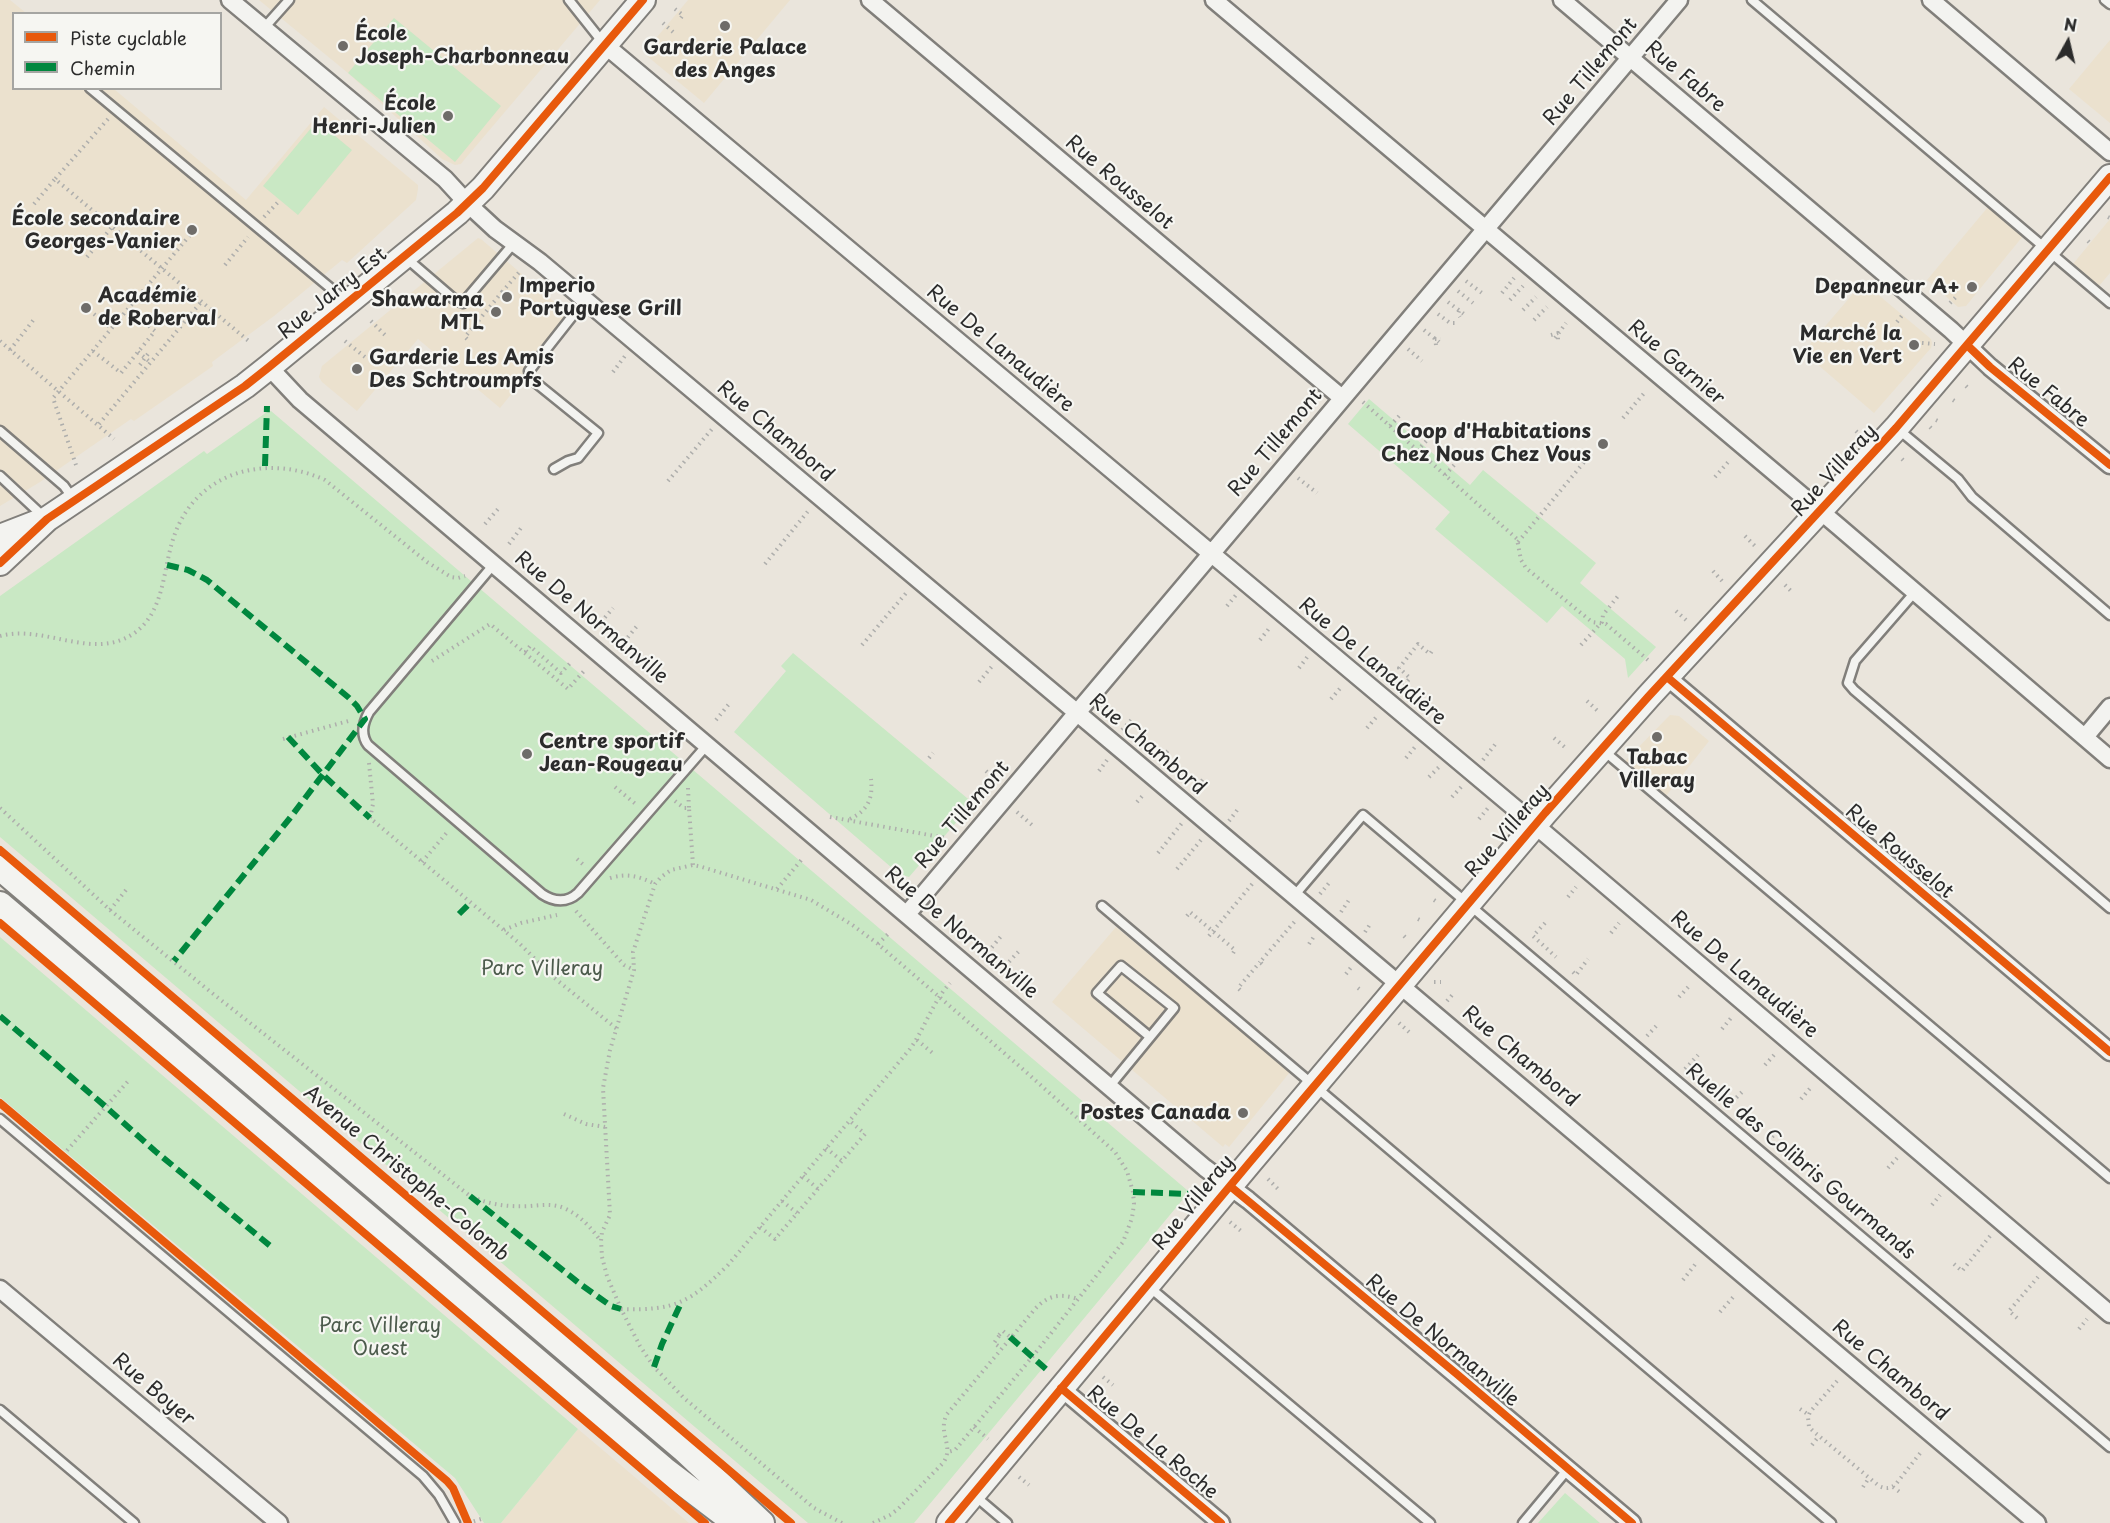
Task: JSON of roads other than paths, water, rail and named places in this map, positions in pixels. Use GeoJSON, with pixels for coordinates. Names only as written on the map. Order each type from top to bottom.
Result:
{"type":"FeatureCollection","features":[{"type":"Feature","properties":{"kind":"main road","name":"Rue Jarry Est"},"geometry":{"type":"LineString","coordinates":[[0,563],[47,519],[245,386],[468,204],[643,0]]}},
{"type":"Feature","properties":{"kind":"main road","name":"Rue Villeray"},"geometry":{"type":"LineString","coordinates":[[950,1523],[1400,983],[1535,825],[1667,677],[1896,428],[2110,177]]}},
{"type":"Feature","properties":{"kind":"main road","name":"Rue Jarry Est"},"geometry":{"type":"LineString","coordinates":[[0,537],[47,519]]}},
{"type":"Feature","properties":{"kind":"main road","name":"Avenue Christophe-Colomb"},"geometry":{"type":"LineString","coordinates":[[0,868],[683,1449],[762,1523]]}},
{"type":"Feature","properties":{"kind":"main road"},"geometry":{"type":"LineString","coordinates":[[0,904],[664,1469],[735,1523]]}},
{"type":"Feature","properties":{"kind":"street","name":"Rue Chambord"},"geometry":{"type":"LineString","coordinates":[[230,0],[439,174],[495,229],[540,262],[1400,983],[2037,1523]]}},
{"type":"Feature","properties":{"kind":"street","name":"Rue Rousselot"},"geometry":{"type":"LineString","coordinates":[[870,0],[1342,398]]}},
{"type":"Feature","properties":{"kind":"street","name":"Rue Garnier"},"geometry":{"type":"LineString","coordinates":[[1214,0],[2110,759]]}},
{"type":"Feature","properties":{"kind":"street","name":"Rue Fabre"},"geometry":{"type":"LineString","coordinates":[[1562,0],[1990,367],[2110,465]]}},
{"type":"Feature","properties":{"kind":"street","name":"Rue Tillemont"},"geometry":{"type":"LineString","coordinates":[[907,914],[1679,0]]}},
{"type":"Feature","properties":{"kind":"street"},"geometry":{"type":"LineString","coordinates":[[1931,0],[2110,153]]}},
{"type":"Feature","properties":{"kind":"street","name":"Rue De Lanaudière"},"geometry":{"type":"LineString","coordinates":[[605,45],[1535,825],[2110,1314]]}},
{"type":"Feature","properties":{"kind":"street","name":"Rue De Normanville"},"geometry":{"type":"LineString","coordinates":[[269,367],[300,399],[1109,1087],[1632,1523]]}},
{"type":"Feature","properties":{"kind":"street","name":"Rue Rousselot"},"geometry":{"type":"LineString","coordinates":[[1667,677],[2110,1052]]}},
{"type":"Feature","properties":{"kind":"street"},"geometry":{"type":"LineString","coordinates":[[2085,737],[2110,707]]}},
{"type":"Feature","properties":{"kind":"street","name":"Rue Boyer"},"geometry":{"type":"LineString","coordinates":[[1,1292],[279,1523]]}},
{"type":"Feature","properties":{"kind":"street","name":"Rue De La Roche"},"geometry":{"type":"LineString","coordinates":[[1061,1388],[1221,1523]]}},
{"type":"Feature","properties":{"kind":"lane"},"geometry":{"type":"LineString","coordinates":[[264,28],[289,0]]}},
{"type":"Feature","properties":{"kind":"lane"},"geometry":{"type":"LineString","coordinates":[[569,0],[605,45]]}},
{"type":"Feature","properties":{"kind":"lane"},"geometry":{"type":"LineString","coordinates":[[1752,0],[2110,303]]}},
{"type":"Feature","properties":{"kind":"lane"},"geometry":{"type":"LineString","coordinates":[[2105,0],[2110,4]]}},
{"type":"Feature","properties":{"kind":"lane"},"geometry":{"type":"LineString","coordinates":[[92,90],[348,303]]}},
{"type":"Feature","properties":{"kind":"lane"},"geometry":{"type":"LineString","coordinates":[[405,256],[455,300],[463,303],[514,243]]}},
{"type":"Feature","properties":{"kind":"lane"},"geometry":{"type":"LineString","coordinates":[[555,470],[567,461],[578,458],[598,433],[530,378],[529,371],[585,300]]}},
{"type":"Feature","properties":{"kind":"lane"},"geometry":{"type":"LineString","coordinates":[[1896,428],[1958,479],[1972,496],[2110,615]]}},
{"type":"Feature","properties":{"kind":"lane"},"geometry":{"type":"LineString","coordinates":[[0,431],[64,486],[74,500]]}},
{"type":"Feature","properties":{"kind":"lane"},"geometry":{"type":"LineString","coordinates":[[0,476],[47,519]]}},
{"type":"Feature","properties":{"kind":"lane"},"geometry":{"type":"LineString","coordinates":[[489,559],[369,712],[363,727],[363,737],[368,744],[465,830],[542,894],[555,900],[570,899],[578,893],[707,745]]}},
{"type":"Feature","properties":{"kind":"lane"},"geometry":{"type":"LineString","coordinates":[[1915,592],[1855,662],[1848,683],[2110,908]]}},
{"type":"Feature","properties":{"kind":"lane"},"geometry":{"type":"LineString","coordinates":[[1602,749],[2110,1178]]}},
{"type":"Feature","properties":{"kind":"lane","name":"Ruelle des Colibris Gourmands"},"geometry":{"type":"LineString","coordinates":[[1294,896],[1363,815],[2110,1447]]}},
{"type":"Feature","properties":{"kind":"lane"},"geometry":{"type":"LineString","coordinates":[[1102,906],[1831,1523]]}},
{"type":"Feature","properties":{"kind":"lane"},"geometry":{"type":"LineString","coordinates":[[1109,1087],[1174,1008],[1122,966],[1097,993],[1150,1037]]}},
{"type":"Feature","properties":{"kind":"lane"},"geometry":{"type":"LineString","coordinates":[[0,1119],[423,1476],[439,1495],[455,1523]]}},
{"type":"Feature","properties":{"kind":"lane"},"geometry":{"type":"LineString","coordinates":[[1148,1285],[1430,1523]]}},
{"type":"Feature","properties":{"kind":"lane"},"geometry":{"type":"LineString","coordinates":[[0,1410],[134,1523]]}},
{"type":"Feature","properties":{"kind":"lane"},"geometry":{"type":"LineString","coordinates":[[1523,1523],[1568,1469]]}},
{"type":"Feature","properties":{"kind":"lane"},"geometry":{"type":"LineString","coordinates":[[974,1495],[1007,1523]]}},
{"type":"Feature","properties":{"kind":"place","name":"Garderie Palace des Anges"},"geometry":{"type":"Point","coordinates":[725,26]}},
{"type":"Feature","properties":{"kind":"place","name":"École Joseph-Charbonneau"},"geometry":{"type":"Point","coordinates":[343,46]}},
{"type":"Feature","properties":{"kind":"place","name":"École Henri-Julien"},"geometry":{"type":"Point","coordinates":[448,116]}},
{"type":"Feature","properties":{"kind":"place","name":"École secondaire Georges-Vanier"},"geometry":{"type":"Point","coordinates":[192,230]}},
{"type":"Feature","properties":{"kind":"place","name":"Depanneur A+"},"geometry":{"type":"Point","coordinates":[1972,287]}},
{"type":"Feature","properties":{"kind":"place","name":"Imperio Portuguese Grill"},"geometry":{"type":"Point","coordinates":[507,297]}},
{"type":"Feature","properties":{"kind":"place","name":"Académie de Roberval"},"geometry":{"type":"Point","coordinates":[86,308]}},
{"type":"Feature","properties":{"kind":"place","name":"Shawarma MTL"},"geometry":{"type":"Point","coordinates":[496,312]}},
{"type":"Feature","properties":{"kind":"place","name":"Marché la Vie en Vert"},"geometry":{"type":"Point","coordinates":[1914,345]}},
{"type":"Feature","properties":{"kind":"place","name":"Garderie Les Amis Des Schtroumpfs"},"geometry":{"type":"Point","coordinates":[357,369]}},
{"type":"Feature","properties":{"kind":"place","name":"Coop d'Habitations Chez Nous Chez Vous"},"geometry":{"type":"Point","coordinates":[1603,444]}},
{"type":"Feature","properties":{"kind":"place","name":"Tabac Villeray"},"geometry":{"type":"Point","coordinates":[1657,737]}},
{"type":"Feature","properties":{"kind":"place","name":"Centre sportif Jean-Rougeau"},"geometry":{"type":"Point","coordinates":[527,754]}},
{"type":"Feature","properties":{"kind":"place","name":"Postes Canada"},"geometry":{"type":"Point","coordinates":[1243,1113]}},
{"type":"Feature","properties":{"kind":"park label","name":"Parc Villeray"},"geometry":{"type":"Point","coordinates":[542,969]}},
{"type":"Feature","properties":{"kind":"park label","name":"Parc Villeray Ouest"},"geometry":{"type":"Point","coordinates":[380,1338]}}]}
